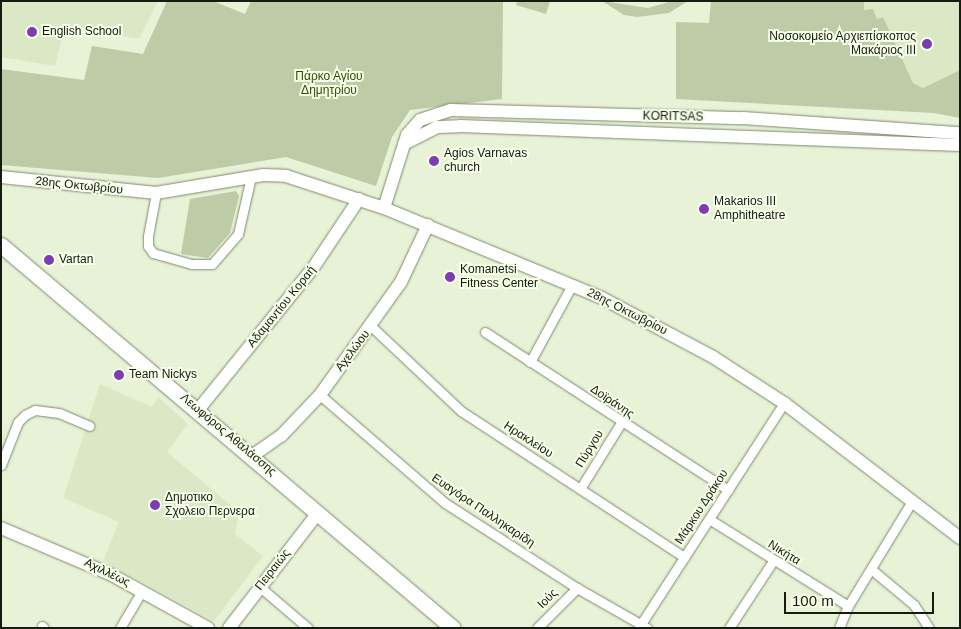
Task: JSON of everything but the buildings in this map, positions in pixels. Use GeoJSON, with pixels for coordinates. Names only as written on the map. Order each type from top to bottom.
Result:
{"type":"FeatureCollection","features":[{"type":"Feature","properties":{"kind":"main road","name":"Λεωφόρος Αθαλάσσης"},"geometry":{"type":"LineString","coordinates":[[1,245],[453,628]]}},
{"type":"Feature","properties":{"kind":"street","name":"KORITSAS"},"geometry":{"type":"LineString","coordinates":[[384,208],[402,146],[413,126],[429,116],[470,110],[743,118],[960,132]]}},
{"type":"Feature","properties":{"kind":"street","name":"KORITSAS"},"geometry":{"type":"LineString","coordinates":[[402,146],[425,131],[460,126],[903,147],[960,145]]}},
{"type":"Feature","properties":{"kind":"street","name":"28ης Οκτωβρίου"},"geometry":{"type":"LineString","coordinates":[[1,177],[116,191],[156,193],[251,177],[286,176],[384,208],[572,285],[675,336],[784,403],[960,538]]}},
{"type":"Feature","properties":{"kind":"street"},"geometry":{"type":"LineString","coordinates":[[156,193],[148,236],[148,246],[153,253],[191,264],[212,264],[227,251],[238,234],[251,177]]}},
{"type":"Feature","properties":{"kind":"street","name":"Αδαμαντίου Κοραή"},"geometry":{"type":"LineString","coordinates":[[198,410],[313,268],[359,199]]}},
{"type":"Feature","properties":{"kind":"street","name":"Αχελώου"},"geometry":{"type":"LineString","coordinates":[[252,456],[281,436],[320,395],[372,327],[402,282],[428,226]]}},
{"type":"Feature","properties":{"kind":"street"},"geometry":{"type":"LineString","coordinates":[[530,362],[572,285]]}},
{"type":"Feature","properties":{"kind":"street","name":"Ηρακλείου"},"geometry":{"type":"LineString","coordinates":[[372,327],[461,412],[684,557]]}},
{"type":"Feature","properties":{"kind":"street","name":"Δοϊράνης"},"geometry":{"type":"LineString","coordinates":[[485,332],[621,423],[728,490]]}},
{"type":"Feature","properties":{"kind":"street","name":"Ευαγόρα Παλληκαρίδη"},"geometry":{"type":"LineString","coordinates":[[320,395],[446,503],[577,588],[644,626]]}},
{"type":"Feature","properties":{"kind":"street","name":"Μάρκου Δράκου"},"geometry":{"type":"LineString","coordinates":[[644,626],[684,557],[784,403]]}},
{"type":"Feature","properties":{"kind":"street"},"geometry":{"type":"LineString","coordinates":[[1,465],[18,422],[25,415],[35,410],[59,413],[89,426]]}},
{"type":"Feature","properties":{"kind":"street","name":"Πύργου"},"geometry":{"type":"LineString","coordinates":[[580,489],[621,423]]}},
{"type":"Feature","properties":{"kind":"street"},"geometry":{"type":"LineString","coordinates":[[839,628],[848,606],[912,501]]}},
{"type":"Feature","properties":{"kind":"street","name":"Πειραιώς"},"geometry":{"type":"LineString","coordinates":[[229,628],[318,512]]}},
{"type":"Feature","properties":{"kind":"street","name":"Νικήτα"},"geometry":{"type":"LineString","coordinates":[[709,520],[848,606]]}},
{"type":"Feature","properties":{"kind":"street","name":"Αχιλλέως"},"geometry":{"type":"LineString","coordinates":[[1,528],[48,546],[142,591],[208,628]]}},
{"type":"Feature","properties":{"kind":"street"},"geometry":{"type":"LineString","coordinates":[[729,628],[773,561]]}},
{"type":"Feature","properties":{"kind":"street"},"geometry":{"type":"LineString","coordinates":[[871,569],[914,605],[929,628]]}},
{"type":"Feature","properties":{"kind":"street"},"geometry":{"type":"LineString","coordinates":[[260,587],[308,628]]}},
{"type":"Feature","properties":{"kind":"street","name":"Ιούς"},"geometry":{"type":"LineString","coordinates":[[537,628],[577,588]]}},
{"type":"Feature","properties":{"kind":"street"},"geometry":{"type":"LineString","coordinates":[[120,628],[142,591]]}},
{"type":"Feature","properties":{"kind":"shaded area","name":"English School"},"geometry":{"type":"Polygon","coordinates":[[[1,1],[158,1],[139,39],[65,26],[55,66],[1,57],[1,1]]]}},
{"type":"Feature","properties":{"kind":"shaded area","name":"Νοσοκομείο Αρχιεπίσκοπος Μακάριος ΙΙΙ"},"geometry":{"type":"Polygon","coordinates":[[[864,1],[960,1],[960,70],[923,88],[913,83],[883,17],[877,19],[864,10],[864,1]]]}},
{"type":"Feature","properties":{"kind":"shaded area","name":"Δημοτικο Σχολειο Περνερα"},"geometry":{"type":"Polygon","coordinates":[[[100,384],[152,407],[158,397],[188,424],[167,452],[239,512],[235,534],[263,556],[214,621],[103,561],[119,522],[63,498],[100,384]]]}},
{"type":"Feature","properties":{"kind":"green space","name":"Πάρκο Αγίου Δημητρίου"},"geometry":{"type":"Polygon","coordinates":[[[167,1],[213,1],[245,14],[251,1],[503,1],[502,99],[410,110],[392,137],[376,186],[286,157],[158,178],[1,165],[1,69],[84,80],[92,46],[143,54],[167,1]]]}},
{"type":"Feature","properties":{"kind":"green space"},"geometry":{"type":"Polygon","coordinates":[[[517,1],[550,1],[546,14],[516,5],[517,1]]]}},
{"type":"Feature","properties":{"kind":"green space"},"geometry":{"type":"Polygon","coordinates":[[[602,1],[648,8],[672,1],[688,1],[669,13],[637,17],[624,15],[602,1]]]}},
{"type":"Feature","properties":{"kind":"green space"},"geometry":{"type":"Polygon","coordinates":[[[711,1],[864,1],[864,10],[873,9],[877,19],[883,17],[913,83],[923,88],[960,70],[960,118],[934,113],[676,99],[676,22],[709,23],[711,1]]]}},
{"type":"Feature","properties":{"kind":"green space"},"geometry":{"type":"Polygon","coordinates":[[[236,191],[239,196],[230,233],[208,258],[181,254],[190,199],[236,191]]]}},
{"type":"Feature","properties":{"kind":"place","name":"English School"},"geometry":{"type":"Point","coordinates":[32,32]}},
{"type":"Feature","properties":{"kind":"place","name":"Νοσοκομείο Αρχιεπίσκοπος Μακάριος ΙΙΙ"},"geometry":{"type":"Point","coordinates":[927,44]}},
{"type":"Feature","properties":{"kind":"place","name":"Agios Varnavas church"},"geometry":{"type":"Point","coordinates":[434,161]}},
{"type":"Feature","properties":{"kind":"place","name":"Makarios III Amphitheatre"},"geometry":{"type":"Point","coordinates":[704,209]}},
{"type":"Feature","properties":{"kind":"place","name":"Vartan"},"geometry":{"type":"Point","coordinates":[49,260]}},
{"type":"Feature","properties":{"kind":"place","name":"Komanetsi Fitness Center"},"geometry":{"type":"Point","coordinates":[450,277]}},
{"type":"Feature","properties":{"kind":"place","name":"Team Nickys"},"geometry":{"type":"Point","coordinates":[119,375]}},
{"type":"Feature","properties":{"kind":"place","name":"Δημοτικο Σχολειο Περνερα"},"geometry":{"type":"Point","coordinates":[155,505]}}]}
